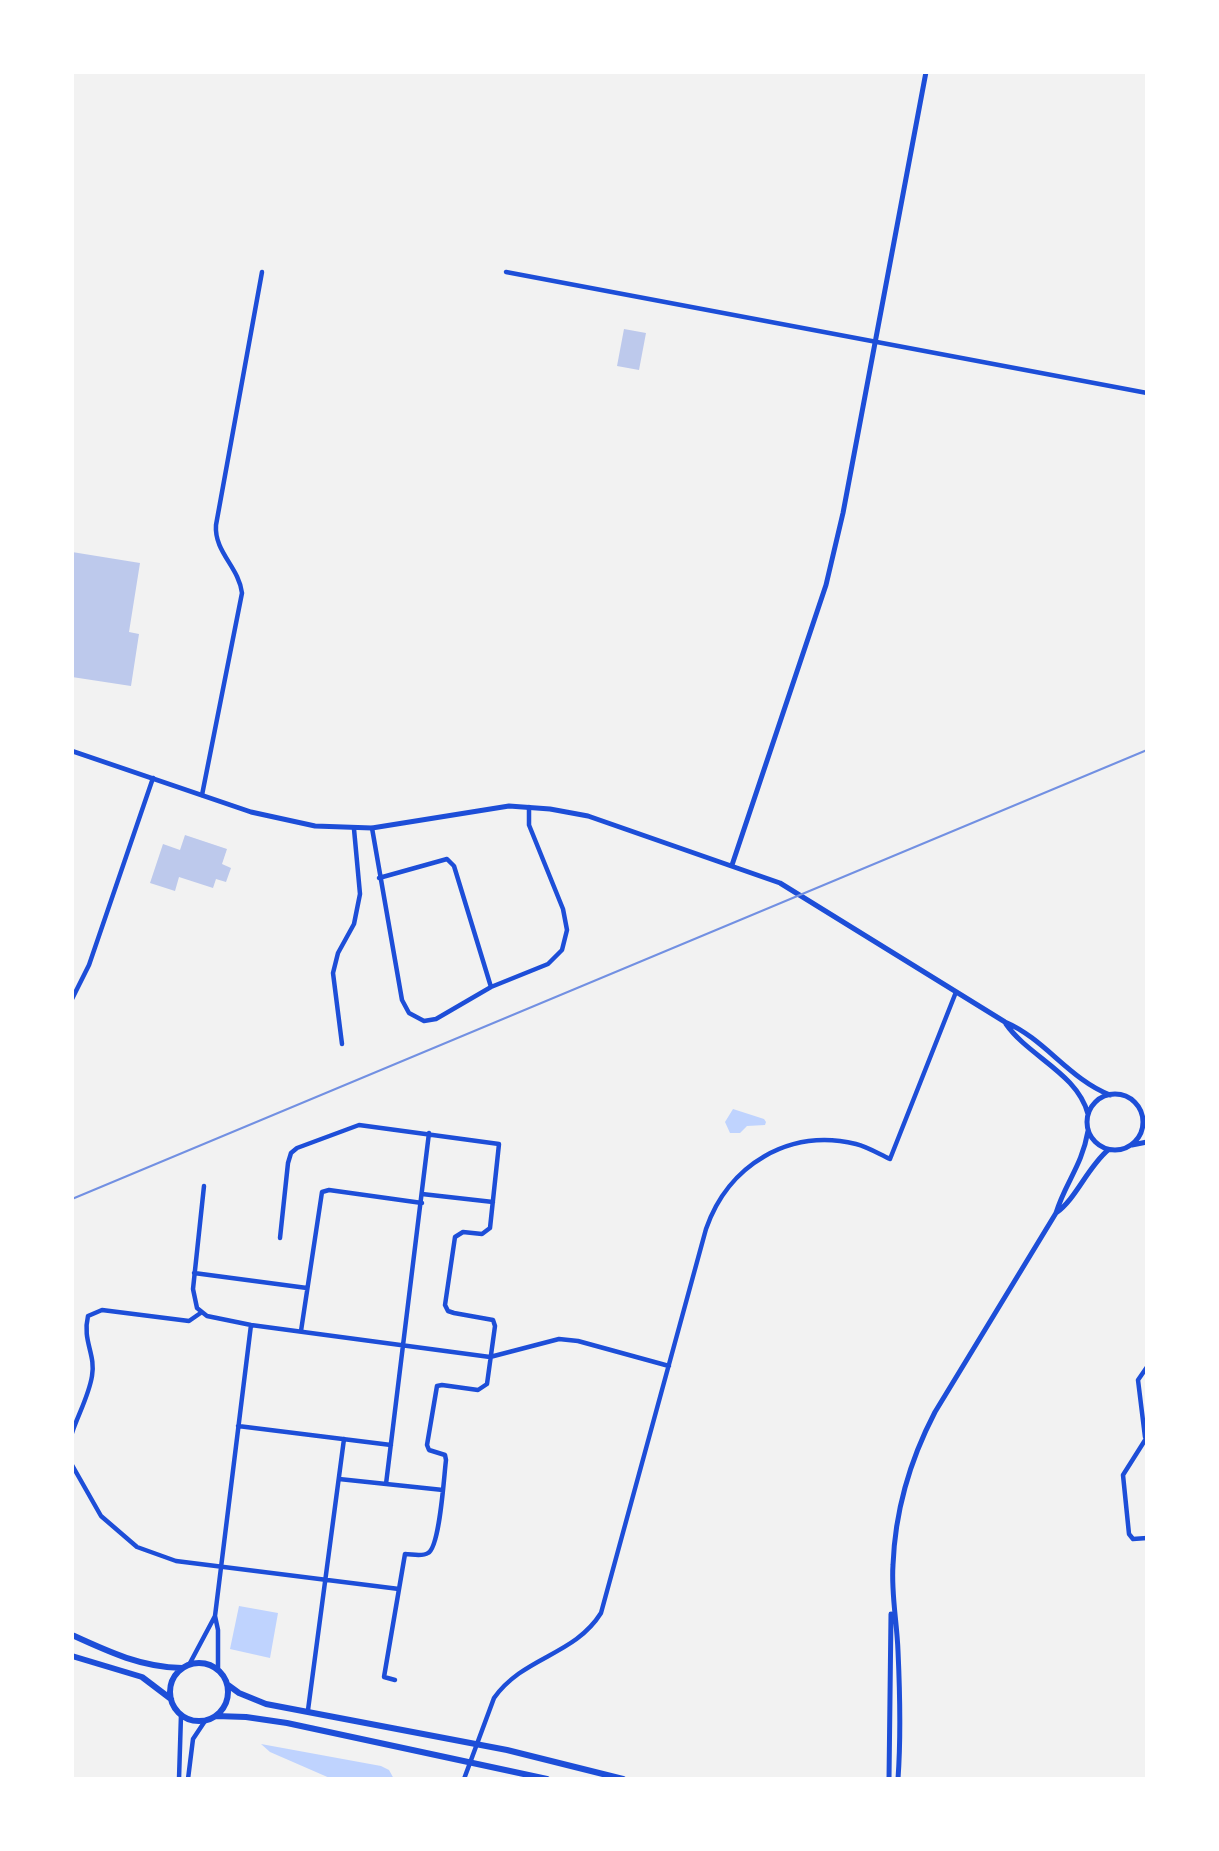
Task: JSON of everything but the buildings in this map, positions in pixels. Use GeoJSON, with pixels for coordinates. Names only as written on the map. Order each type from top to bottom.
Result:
{"type":"FeatureCollection","features":[{"type":"Feature","properties":{"kind":"main road"},"geometry":{"type":"LineString","coordinates":[[72,1635],[133,1662],[157,1668],[182,1668]]}},
{"type":"Feature","properties":{"kind":"main road"},"geometry":{"type":"LineString","coordinates":[[72,1656],[142,1677],[171,1699],[181,1714],[196,1721],[205,1721],[216,1716],[246,1717],[287,1723],[547,1779]]}},
{"type":"Feature","properties":{"kind":"main road"},"geometry":{"type":"LineString","coordinates":[[171,1699],[171,1682],[182,1668],[190,1663],[210,1664],[218,1669],[228,1685],[255,1700],[477,1744],[623,1779]]}},
{"type":"Feature","properties":{"kind":"main road"},"geometry":{"type":"LineString","coordinates":[[216,1716],[228,1699],[228,1685]]}},
{"type":"Feature","properties":{"kind":"street"},"geometry":{"type":"LineString","coordinates":[[732,865],[826,585],[843,513],[926,72]]}},
{"type":"Feature","properties":{"kind":"street"},"geometry":{"type":"LineString","coordinates":[[202,795],[242,593],[240,579],[219,547],[215,536],[216,525],[262,272]]}},
{"type":"Feature","properties":{"kind":"street"},"geometry":{"type":"LineString","coordinates":[[506,272],[1147,393]]}},
{"type":"Feature","properties":{"kind":"street"},"geometry":{"type":"LineString","coordinates":[[72,751],[296,824],[354,829],[372,828],[485,808],[529,807],[588,816],[732,865],[780,883],[1005,1022],[1022,1030],[1087,1084],[1110,1095],[1129,1098],[1144,1116],[1141,1131],[1131,1145]]}},
{"type":"Feature","properties":{"kind":"street"},"geometry":{"type":"LineString","coordinates":[[72,999],[89,965],[153,778]]}},
{"type":"Feature","properties":{"kind":"street"},"geometry":{"type":"LineString","coordinates":[[372,828],[400,991],[410,1013],[424,1021],[436,1019],[491,987],[548,964],[562,950],[567,930],[563,909],[529,825],[529,807]]}},
{"type":"Feature","properties":{"kind":"street"},"geometry":{"type":"LineString","coordinates":[[342,1044],[333,973],[338,953],[354,924],[360,894],[354,829]]}},
{"type":"Feature","properties":{"kind":"street"},"geometry":{"type":"LineString","coordinates":[[379,878],[447,859],[454,866],[491,987]]}},
{"type":"Feature","properties":{"kind":"street"},"geometry":{"type":"LineString","coordinates":[[464,1779],[494,1698],[507,1682],[533,1663],[579,1640],[602,1613],[706,1229],[713,1209],[723,1193],[748,1166],[765,1155],[800,1143],[819,1140],[858,1144],[890,1159],[956,992]]}},
{"type":"Feature","properties":{"kind":"street"},"geometry":{"type":"LineString","coordinates":[[889,1779],[891,1744],[889,1649],[897,1526],[906,1482],[921,1442],[955,1376],[1056,1214],[1059,1201],[1081,1162],[1088,1131],[1088,1114],[1076,1088],[1019,1042],[1005,1022]]}},
{"type":"Feature","properties":{"kind":"street"},"geometry":{"type":"LineString","coordinates":[[1088,1114],[1096,1101],[1110,1095]]}},
{"type":"Feature","properties":{"kind":"street"},"geometry":{"type":"LineString","coordinates":[[280,1238],[288,1163],[291,1153],[297,1148],[360,1125],[499,1144],[493,1202],[487,1232],[463,1232],[455,1237],[445,1305],[448,1311],[454,1313],[493,1320],[495,1326],[487,1384],[484,1389],[437,1386],[428,1445],[429,1450],[445,1455],[442,1490],[433,1549],[425,1555],[405,1554],[384,1677],[395,1680]]}},
{"type":"Feature","properties":{"kind":"street"},"geometry":{"type":"LineString","coordinates":[[1088,1131],[1096,1143],[1108,1150],[1124,1149],[1147,1142]]}},
{"type":"Feature","properties":{"kind":"street"},"geometry":{"type":"LineString","coordinates":[[386,1484],[405,1346],[429,1133]]}},
{"type":"Feature","properties":{"kind":"street"},"geometry":{"type":"LineString","coordinates":[[1056,1214],[1064,1208],[1089,1168],[1108,1150]]}},
{"type":"Feature","properties":{"kind":"street"},"geometry":{"type":"LineString","coordinates":[[204,1186],[194,1273],[194,1301],[202,1312],[213,1317],[251,1325],[490,1357],[559,1339],[578,1341],[669,1366]]}},
{"type":"Feature","properties":{"kind":"street"},"geometry":{"type":"LineString","coordinates":[[301,1331],[322,1192],[329,1190],[422,1203]]}},
{"type":"Feature","properties":{"kind":"street"},"geometry":{"type":"LineString","coordinates":[[423,1194],[493,1202]]}},
{"type":"Feature","properties":{"kind":"street"},"geometry":{"type":"LineString","coordinates":[[194,1273],[307,1288]]}},
{"type":"Feature","properties":{"kind":"street"},"geometry":{"type":"LineString","coordinates":[[72,1433],[93,1375],[90,1350],[84,1332],[88,1316],[102,1310],[189,1321],[202,1312]]}},
{"type":"Feature","properties":{"kind":"street"},"geometry":{"type":"LineString","coordinates":[[218,1669],[218,1630],[215,1616],[251,1325]]}},
{"type":"Feature","properties":{"kind":"street"},"geometry":{"type":"LineString","coordinates":[[1147,1368],[1138,1380],[1146,1437],[1123,1475],[1129,1534],[1133,1539],[1147,1539]]}},
{"type":"Feature","properties":{"kind":"street"},"geometry":{"type":"LineString","coordinates":[[238,1426],[391,1445]]}},
{"type":"Feature","properties":{"kind":"street"},"geometry":{"type":"LineString","coordinates":[[308,1710],[344,1439]]}},
{"type":"Feature","properties":{"kind":"street"},"geometry":{"type":"LineString","coordinates":[[72,1465],[101,1516],[137,1547],[176,1561],[399,1589]]}},
{"type":"Feature","properties":{"kind":"street"},"geometry":{"type":"LineString","coordinates":[[339,1479],[442,1490]]}},
{"type":"Feature","properties":{"kind":"street"},"geometry":{"type":"LineString","coordinates":[[893,1597],[900,1709],[898,1779]]}},
{"type":"Feature","properties":{"kind":"street"},"geometry":{"type":"LineString","coordinates":[[190,1663],[215,1616]]}},
{"type":"Feature","properties":{"kind":"street"},"geometry":{"type":"LineString","coordinates":[[179,1779],[181,1714]]}},
{"type":"Feature","properties":{"kind":"street"},"geometry":{"type":"LineString","coordinates":[[188,1779],[193,1739],[205,1721]]}},
{"type":"Feature","properties":{"kind":"water"},"geometry":{"type":"Polygon","coordinates":[[[733,1109],[764,1119],[765,1125],[747,1126],[740,1133],[730,1133],[725,1122],[733,1109]]]}},
{"type":"Feature","properties":{"kind":"water"},"geometry":{"type":"Polygon","coordinates":[[[239,1606],[278,1613],[270,1658],[230,1649],[239,1606]]]}},
{"type":"Feature","properties":{"kind":"water"},"geometry":{"type":"Polygon","coordinates":[[[261,1744],[381,1766],[389,1770],[394,1779],[332,1779],[270,1752],[261,1744]]]}},
{"type":"Feature","properties":{"kind":"railway"},"geometry":{"type":"LineString","coordinates":[[72,1199],[1147,750]]}}]}
